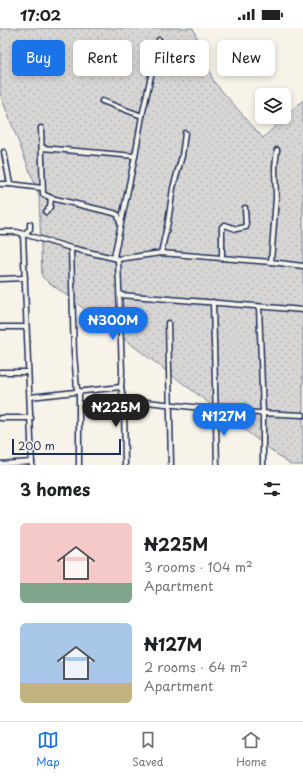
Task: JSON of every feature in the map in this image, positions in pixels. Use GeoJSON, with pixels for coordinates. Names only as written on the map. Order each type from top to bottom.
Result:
{"type":"FeatureCollection","features":[{"type":"Feature","properties":{"kind":"street"},"geometry":{"type":"LineString","coordinates":[[125,465],[120,295],[116,258],[120,223],[151,76]]}},
{"type":"Feature","properties":{"kind":"street"},"geometry":{"type":"LineString","coordinates":[[102,101],[142,116]]}},
{"type":"Feature","properties":{"kind":"street"},"geometry":{"type":"LineString","coordinates":[[41,128],[43,194],[51,198],[114,213],[118,215],[120,223]]}},
{"type":"Feature","properties":{"kind":"street"},"geometry":{"type":"LineString","coordinates":[[161,253],[168,222],[173,188],[182,156],[185,133]]}},
{"type":"Feature","properties":{"kind":"street"},"geometry":{"type":"LineString","coordinates":[[42,148],[135,156]]}},
{"type":"Feature","properties":{"kind":"street"},"geometry":{"type":"LineString","coordinates":[[271,262],[276,198],[275,167],[277,150]]}},
{"type":"Feature","properties":{"kind":"street"},"geometry":{"type":"LineString","coordinates":[[4,152],[10,184]]}},
{"type":"Feature","properties":{"kind":"street"},"geometry":{"type":"LineString","coordinates":[[0,184],[42,188]]}},
{"type":"Feature","properties":{"kind":"street"},"geometry":{"type":"LineString","coordinates":[[46,212],[50,207],[51,198]]}},
{"type":"Feature","properties":{"kind":"street"},"geometry":{"type":"LineString","coordinates":[[222,258],[222,227],[225,225],[236,229],[246,227],[245,208]]}},
{"type":"Feature","properties":{"kind":"street"},"geometry":{"type":"LineString","coordinates":[[23,234],[30,229],[30,224]]}},
{"type":"Feature","properties":{"kind":"street"},"geometry":{"type":"LineString","coordinates":[[0,232],[17,232],[70,248],[116,258],[161,253],[303,266]]}},
{"type":"Feature","properties":{"kind":"street"},"geometry":{"type":"LineString","coordinates":[[0,464],[32,463],[23,234]]}},
{"type":"Feature","properties":{"kind":"street"},"geometry":{"type":"LineString","coordinates":[[70,248],[74,354],[77,389],[79,391],[79,465]]}},
{"type":"Feature","properties":{"kind":"street"},"geometry":{"type":"LineString","coordinates":[[0,279],[25,278]]}},
{"type":"Feature","properties":{"kind":"street"},"geometry":{"type":"LineString","coordinates":[[120,295],[303,310]]}},
{"type":"Feature","properties":{"kind":"street"},"geometry":{"type":"LineString","coordinates":[[213,302],[217,465]]}},
{"type":"Feature","properties":{"kind":"street"},"geometry":{"type":"LineString","coordinates":[[259,307],[263,413],[263,465]]}},
{"type":"Feature","properties":{"kind":"street"},"geometry":{"type":"LineString","coordinates":[[168,323],[171,465]]}},
{"type":"Feature","properties":{"kind":"street"},"geometry":{"type":"LineString","coordinates":[[0,327],[26,327]]}},
{"type":"Feature","properties":{"kind":"street"},"geometry":{"type":"LineString","coordinates":[[0,372],[28,372]]}},
{"type":"Feature","properties":{"kind":"street"},"geometry":{"type":"LineString","coordinates":[[30,397],[122,387]]}},
{"type":"Feature","properties":{"kind":"street"},"geometry":{"type":"LineString","coordinates":[[124,403],[147,402],[215,409],[303,415]]}},
{"type":"Feature","properties":{"kind":"street"},"geometry":{"type":"LineString","coordinates":[[0,418],[30,418]]}},
{"type":"Feature","properties":{"kind":"shaded area"},"geometry":{"type":"Polygon","coordinates":[[[0,28],[193,28],[198,40],[140,40],[140,76],[209,76],[209,69],[214,82],[263,138],[278,124],[291,124],[291,111],[303,100],[303,465],[291,465],[42,277],[39,195],[0,94],[0,28]]]}}]}
